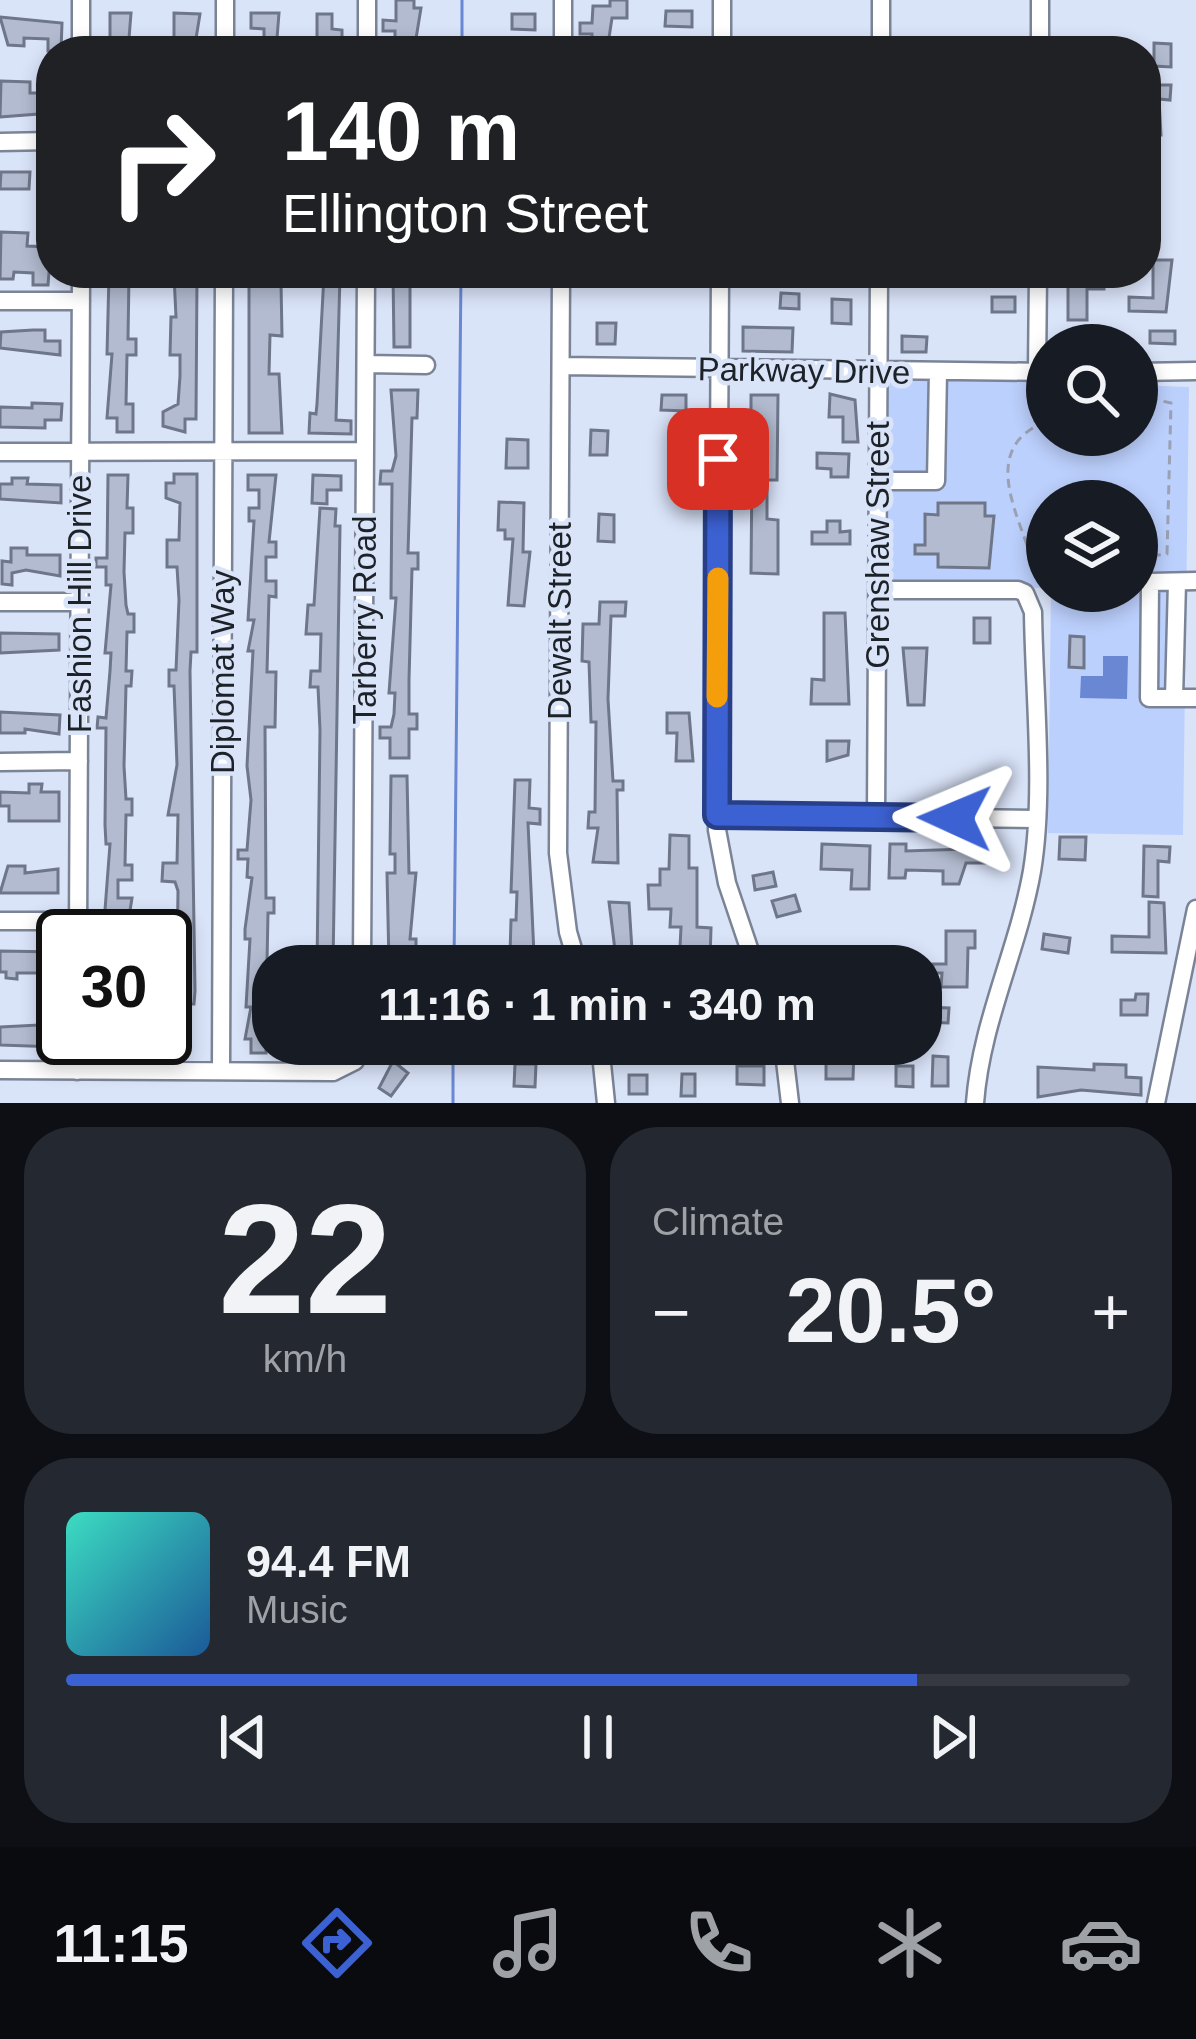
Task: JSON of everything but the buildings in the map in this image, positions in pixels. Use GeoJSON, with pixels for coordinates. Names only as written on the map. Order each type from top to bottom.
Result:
{"type":"FeatureCollection","features":[{"type":"Feature","properties":{"kind":"street"},"geometry":{"type":"LineString","coordinates":[[81,0],[81,36]]}},
{"type":"Feature","properties":{"kind":"street"},"geometry":{"type":"LineString","coordinates":[[225,0],[225,36]]}},
{"type":"Feature","properties":{"kind":"street"},"geometry":{"type":"LineString","coordinates":[[367,0],[367,36]]}},
{"type":"Feature","properties":{"kind":"street"},"geometry":{"type":"LineString","coordinates":[[563,0],[563,36]]}},
{"type":"Feature","properties":{"kind":"street"},"geometry":{"type":"LineString","coordinates":[[722,0],[722,36]]}},
{"type":"Feature","properties":{"kind":"street"},"geometry":{"type":"LineString","coordinates":[[881,0],[881,36]]}},
{"type":"Feature","properties":{"kind":"street"},"geometry":{"type":"LineString","coordinates":[[1040,0],[1040,36]]}},
{"type":"Feature","properties":{"kind":"street"},"geometry":{"type":"LineString","coordinates":[[0,142],[36,141]]}},
{"type":"Feature","properties":{"kind":"street","name":"Fashion Hill Drive"},"geometry":{"type":"LineString","coordinates":[[78,909],[81,288]]}},
{"type":"Feature","properties":{"kind":"street","name":"Diplomat Way"},"geometry":{"type":"LineString","coordinates":[[221,1071],[224,288]]}},
{"type":"Feature","properties":{"kind":"street","name":"Tarberry Road"},"geometry":{"type":"LineString","coordinates":[[362,945],[366,288]]}},
{"type":"Feature","properties":{"kind":"street","name":"Dewalt Street"},"geometry":{"type":"LineString","coordinates":[[561,288],[558,854],[572,945]]}},
{"type":"Feature","properties":{"kind":"street"},"geometry":{"type":"LineString","coordinates":[[720,288],[717,815],[727,883],[748,945]]}},
{"type":"Feature","properties":{"kind":"street","name":"Grenshaw Street"},"geometry":{"type":"LineString","coordinates":[[876,816],[879,288]]}},
{"type":"Feature","properties":{"kind":"street"},"geometry":{"type":"LineString","coordinates":[[1039,288],[1040,324]]}},
{"type":"Feature","properties":{"kind":"street"},"geometry":{"type":"LineString","coordinates":[[0,301],[81,301]]}},
{"type":"Feature","properties":{"kind":"street"},"geometry":{"type":"LineString","coordinates":[[366,364],[426,365]]}},
{"type":"Feature","properties":{"kind":"street","name":"Parkway Drive"},"geometry":{"type":"LineString","coordinates":[[561,366],[1026,372]]}},
{"type":"Feature","properties":{"kind":"street"},"geometry":{"type":"LineString","coordinates":[[878,481],[936,481],[938,371]]}},
{"type":"Feature","properties":{"kind":"street"},"geometry":{"type":"LineString","coordinates":[[1158,372],[1196,371]]}},
{"type":"Feature","properties":{"kind":"street"},"geometry":{"type":"LineString","coordinates":[[0,452],[365,451]]}},
{"type":"Feature","properties":{"kind":"street"},"geometry":{"type":"LineString","coordinates":[[1174,698],[1187,581],[1150,582],[1149,698],[1174,698],[1196,698]]}},
{"type":"Feature","properties":{"kind":"street"},"geometry":{"type":"LineString","coordinates":[[877,590],[1025,593],[1033,612],[1031,874],[988,1019],[975,1103]]}},
{"type":"Feature","properties":{"kind":"street"},"geometry":{"type":"LineString","coordinates":[[0,602],[80,602]]}},
{"type":"Feature","properties":{"kind":"street"},"geometry":{"type":"LineString","coordinates":[[0,762],[79,761]]}},
{"type":"Feature","properties":{"kind":"street"},"geometry":{"type":"LineString","coordinates":[[717,815],[1034,819]]}},
{"type":"Feature","properties":{"kind":"street"},"geometry":{"type":"LineString","coordinates":[[1156,1103],[1196,909]]}},
{"type":"Feature","properties":{"kind":"street"},"geometry":{"type":"LineString","coordinates":[[0,921],[36,925]]}},
{"type":"Feature","properties":{"kind":"street"},"geometry":{"type":"LineString","coordinates":[[77,1065],[77,1071]]}},
{"type":"Feature","properties":{"kind":"street"},"geometry":{"type":"LineString","coordinates":[[0,1070],[333,1072],[347,1065]]}},
{"type":"Feature","properties":{"kind":"street"},"geometry":{"type":"LineString","coordinates":[[602,1065],[606,1103]]}},
{"type":"Feature","properties":{"kind":"street"},"geometry":{"type":"LineString","coordinates":[[785,1065],[790,1103]]}},
{"type":"Feature","properties":{"kind":"path"},"geometry":{"type":"LineString","coordinates":[[1158,401],[1171,403],[1167,554],[1158,555]]}},
{"type":"Feature","properties":{"kind":"path"},"geometry":{"type":"LineString","coordinates":[[1026,432],[1007,454],[1009,488],[1026,541]]}},
{"type":"Feature","properties":{"kind":"shaded area"},"geometry":{"type":"Polygon","coordinates":[[[887,378],[1026,382],[1026,456],[1158,456],[1158,386],[1189,387],[1183,835],[1048,833],[1051,612],[1158,612],[1158,480],[1026,480],[1026,588],[887,586],[887,378]]]}},
{"type":"Feature","properties":{"kind":"water"},"geometry":{"type":"Polygon","coordinates":[[[1103,656],[1128,656],[1127,699],[1080,698],[1081,676],[1103,676],[1103,656]]]}},
{"type":"Feature","properties":{"kind":"waterway"},"geometry":{"type":"LineString","coordinates":[[462,0],[462,36]]}},
{"type":"Feature","properties":{"kind":"waterway"},"geometry":{"type":"LineString","coordinates":[[454,945],[461,288]]}},
{"type":"Feature","properties":{"kind":"waterway"},"geometry":{"type":"LineString","coordinates":[[453,1065],[453,1103]]}},
{"type":"Feature","properties":{"kind":"slow traffic"},"geometry":{"type":"LineString","coordinates":[[717,697],[718,578]]}},
{"type":"Feature","properties":{"kind":"route"},"geometry":{"type":"LineString","coordinates":[[718,459],[717,815],[955,818]]}}]}
